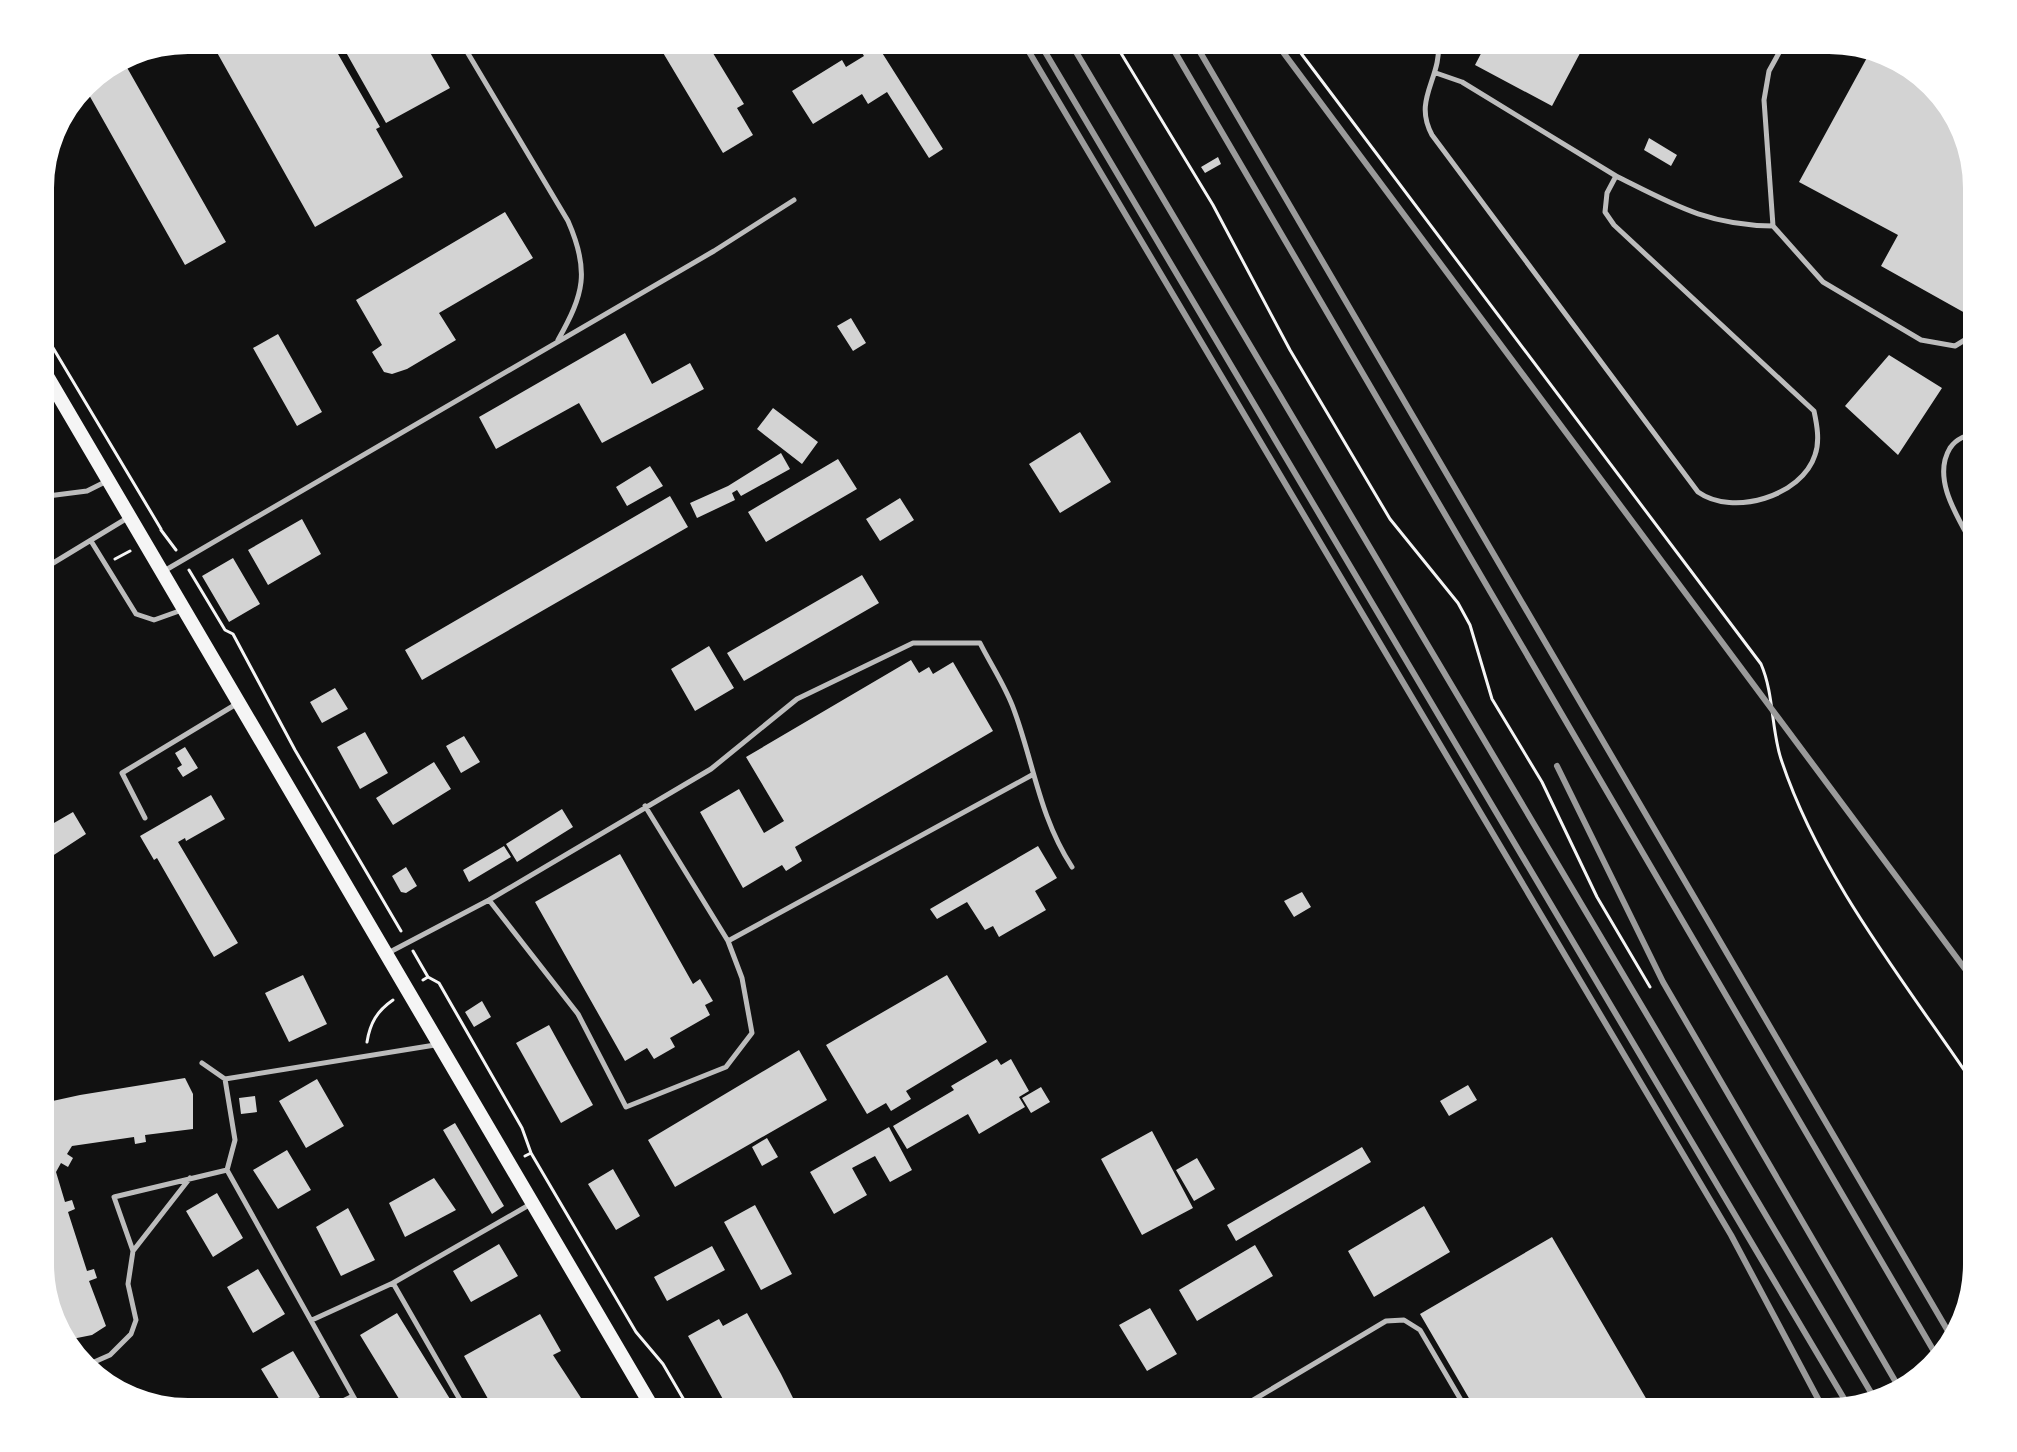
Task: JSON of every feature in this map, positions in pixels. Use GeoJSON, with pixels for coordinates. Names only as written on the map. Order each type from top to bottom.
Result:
{"type":"FeatureCollection","features":[{"type":"Feature","properties":{"kind":"main road"},"geometry":{"type":"LineString","coordinates":[[54,388],[647,1398]]}},
{"type":"Feature","properties":{"kind":"lane"},"geometry":{"type":"LineString","coordinates":[[468,54],[568,221],[580,248],[584,280],[575,309],[557,341]]}},
{"type":"Feature","properties":{"kind":"lane"},"geometry":{"type":"LineString","coordinates":[[1437,54],[1436,73],[1423,102],[1424,120],[1432,135],[1698,492],[1709,499],[1736,504],[1757,502],[1809,468],[1816,453],[1814,411],[1614,225],[1605,212],[1607,193],[1616,176]]}},
{"type":"Feature","properties":{"kind":"lane"},"geometry":{"type":"LineString","coordinates":[[1778,54],[1769,71],[1764,100],[1773,226],[1823,282],[1921,340],[1955,346],[1963,341]]}},
{"type":"Feature","properties":{"kind":"lane"},"geometry":{"type":"LineString","coordinates":[[1436,73],[1462,82],[1616,176],[1693,214],[1717,222],[1773,226]]}},
{"type":"Feature","properties":{"kind":"lane"},"geometry":{"type":"LineString","coordinates":[[163,571],[714,251],[794,200]]}},
{"type":"Feature","properties":{"kind":"lane"},"geometry":{"type":"LineString","coordinates":[[1963,437],[1953,443],[1944,460],[1945,490],[1963,525]]}},
{"type":"Feature","properties":{"kind":"lane"},"geometry":{"type":"LineString","coordinates":[[54,495],[87,491],[108,480]]}},
{"type":"Feature","properties":{"kind":"lane"},"geometry":{"type":"LineString","coordinates":[[54,563],[130,516]]}},
{"type":"Feature","properties":{"kind":"lane"},"geometry":{"type":"LineString","coordinates":[[91,541],[136,614],[154,620],[185,609]]}},
{"type":"Feature","properties":{"kind":"lane"},"geometry":{"type":"LineString","coordinates":[[387,954],[489,900],[711,769],[797,699],[913,643],[980,643],[1014,709],[1032,775],[1058,845],[1072,867]]}},
{"type":"Feature","properties":{"kind":"lane"},"geometry":{"type":"LineString","coordinates":[[145,818],[122,773],[239,703]]}},
{"type":"Feature","properties":{"kind":"lane"},"geometry":{"type":"LineString","coordinates":[[728,941],[1032,775]]}},
{"type":"Feature","properties":{"kind":"lane"},"geometry":{"type":"LineString","coordinates":[[489,900],[578,1014],[626,1107],[726,1067],[752,1033],[742,978],[728,941],[645,806]]}},
{"type":"Feature","properties":{"kind":"lane"},"geometry":{"type":"LineString","coordinates":[[202,1063],[225,1079],[440,1044]]}},
{"type":"Feature","properties":{"kind":"lane"},"geometry":{"type":"LineString","coordinates":[[225,1079],[235,1140],[227,1170],[353,1396],[349,1398]]}},
{"type":"Feature","properties":{"kind":"lane"},"geometry":{"type":"LineString","coordinates":[[97,1361],[110,1355],[131,1334],[136,1320],[128,1284],[133,1251],[114,1197],[227,1170]]}},
{"type":"Feature","properties":{"kind":"lane"},"geometry":{"type":"LineString","coordinates":[[133,1251],[190,1178]]}},
{"type":"Feature","properties":{"kind":"lane"},"geometry":{"type":"LineString","coordinates":[[312,1320],[393,1283],[534,1203]]}},
{"type":"Feature","properties":{"kind":"lane"},"geometry":{"type":"LineString","coordinates":[[393,1283],[459,1398]]}},
{"type":"Feature","properties":{"kind":"lane"},"geometry":{"type":"LineString","coordinates":[[1257,1398],[1386,1321],[1404,1320],[1420,1330],[1460,1398]]}},
{"type":"Feature","properties":{"kind":"path"},"geometry":{"type":"LineString","coordinates":[[1121,54],[1213,205],[1290,350],[1390,519],[1458,603],[1470,625],[1492,699],[1542,782],[1597,897],[1650,987]]}},
{"type":"Feature","properties":{"kind":"path"},"geometry":{"type":"LineString","coordinates":[[1302,54],[1761,664],[1769,681],[1781,759],[1816,840],[1850,900],[1963,1068]]}},
{"type":"Feature","properties":{"kind":"path"},"geometry":{"type":"LineString","coordinates":[[531,1153],[636,1332],[663,1364],[683,1398]]}},
{"type":"Feature","properties":{"kind":"building"},"geometry":{"type":"Polygon","coordinates":[[[218,54],[338,54],[380,127],[376,129],[403,177],[315,227],[218,54]]]}},
{"type":"Feature","properties":{"kind":"building"},"geometry":{"type":"Polygon","coordinates":[[[347,54],[431,54],[450,88],[386,123],[347,54]]]}},
{"type":"Feature","properties":{"kind":"building"},"geometry":{"type":"Polygon","coordinates":[[[664,54],[714,54],[744,104],[737,108],[753,135],[723,153],[664,54]]]}},
{"type":"Feature","properties":{"kind":"building"},"geometry":{"type":"Polygon","coordinates":[[[883,54],[943,149],[929,158],[887,92],[868,104],[862,94],[813,124],[792,91],[842,60],[846,67],[864,56],[883,54]]]}},
{"type":"Feature","properties":{"kind":"building"},"geometry":{"type":"Polygon","coordinates":[[[1481,54],[1580,54],[1552,106],[1475,65],[1481,54]]]}},
{"type":"Feature","properties":{"kind":"building"},"geometry":{"type":"Polygon","coordinates":[[[1866,60],[1896,72],[1924,93],[1949,129],[1962,171],[1963,312],[1881,266],[1898,235],[1799,182],[1866,60]]]}},
{"type":"Feature","properties":{"kind":"building"},"geometry":{"type":"Polygon","coordinates":[[[128,69],[226,242],[185,265],[90,97],[128,69]]]}},
{"type":"Feature","properties":{"kind":"building"},"geometry":{"type":"Polygon","coordinates":[[[1649,138],[1677,155],[1671,166],[1644,150],[1649,138]]]}},
{"type":"Feature","properties":{"kind":"building"},"geometry":{"type":"Polygon","coordinates":[[[1218,157],[1221,164],[1205,173],[1201,167],[1218,157]]]}},
{"type":"Feature","properties":{"kind":"building"},"geometry":{"type":"Polygon","coordinates":[[[505,212],[533,258],[439,313],[456,340],[407,369],[392,374],[384,372],[372,352],[382,345],[356,300],[505,212]]]}},
{"type":"Feature","properties":{"kind":"building"},"geometry":{"type":"Polygon","coordinates":[[[851,318],[866,343],[853,351],[837,326],[851,318]]]}},
{"type":"Feature","properties":{"kind":"building"},"geometry":{"type":"Polygon","coordinates":[[[625,333],[652,384],[690,363],[704,389],[602,443],[579,403],[496,449],[479,417],[625,333]]]}},
{"type":"Feature","properties":{"kind":"building"},"geometry":{"type":"Polygon","coordinates":[[[278,334],[322,412],[297,426],[253,348],[278,334]]]}},
{"type":"Feature","properties":{"kind":"building"},"geometry":{"type":"Polygon","coordinates":[[[1889,355],[1942,388],[1898,455],[1845,406],[1889,355]]]}},
{"type":"Feature","properties":{"kind":"building"},"geometry":{"type":"Polygon","coordinates":[[[773,408],[818,442],[802,464],[757,429],[773,408]]]}},
{"type":"Feature","properties":{"kind":"building"},"geometry":{"type":"Polygon","coordinates":[[[1080,432],[1111,482],[1060,513],[1029,464],[1080,432]]]}},
{"type":"Feature","properties":{"kind":"building"},"geometry":{"type":"Polygon","coordinates":[[[781,453],[790,469],[741,496],[737,490],[732,493],[735,500],[697,518],[690,503],[728,486],[781,453]]]}},
{"type":"Feature","properties":{"kind":"building"},"geometry":{"type":"Polygon","coordinates":[[[838,459],[857,489],[766,542],[748,512],[838,459]]]}},
{"type":"Feature","properties":{"kind":"building"},"geometry":{"type":"Polygon","coordinates":[[[650,466],[663,486],[627,506],[616,487],[650,466]]]}},
{"type":"Feature","properties":{"kind":"building"},"geometry":{"type":"Polygon","coordinates":[[[670,496],[688,527],[422,680],[405,650],[670,496]]]}},
{"type":"Feature","properties":{"kind":"building"},"geometry":{"type":"Polygon","coordinates":[[[900,498],[914,520],[880,541],[866,519],[900,498]]]}},
{"type":"Feature","properties":{"kind":"building"},"geometry":{"type":"Polygon","coordinates":[[[302,519],[321,554],[268,585],[248,550],[302,519]]]}},
{"type":"Feature","properties":{"kind":"building"},"geometry":{"type":"Polygon","coordinates":[[[233,558],[260,604],[229,622],[202,576],[233,558]]]}},
{"type":"Feature","properties":{"kind":"building"},"geometry":{"type":"Polygon","coordinates":[[[862,575],[879,603],[744,681],[727,653],[862,575]]]}},
{"type":"Feature","properties":{"kind":"building"},"geometry":{"type":"Polygon","coordinates":[[[709,646],[734,688],[695,711],[671,669],[709,646]]]}},
{"type":"Feature","properties":{"kind":"building"},"geometry":{"type":"Polygon","coordinates":[[[911,660],[919,673],[929,667],[933,674],[953,662],[993,731],[795,847],[802,861],[786,871],[782,865],[743,888],[700,812],[739,789],[764,833],[784,821],[746,757],[911,660]]]}},
{"type":"Feature","properties":{"kind":"building"},"geometry":{"type":"Polygon","coordinates":[[[335,688],[348,709],[322,723],[310,702],[335,688]]]}},
{"type":"Feature","properties":{"kind":"building"},"geometry":{"type":"Polygon","coordinates":[[[365,732],[388,773],[360,789],[337,747],[365,732]]]}},
{"type":"Feature","properties":{"kind":"building"},"geometry":{"type":"Polygon","coordinates":[[[464,736],[480,762],[461,773],[446,746],[464,736]]]}},
{"type":"Feature","properties":{"kind":"building"},"geometry":{"type":"Polygon","coordinates":[[[185,747],[198,768],[183,777],[177,768],[182,765],[175,753],[185,747]]]}},
{"type":"Feature","properties":{"kind":"building"},"geometry":{"type":"Polygon","coordinates":[[[434,762],[451,789],[393,825],[376,798],[434,762]]]}},
{"type":"Feature","properties":{"kind":"building"},"geometry":{"type":"Polygon","coordinates":[[[211,795],[225,819],[186,841],[185,838],[178,842],[238,943],[214,957],[157,858],[154,860],[140,836],[211,795]]]}},
{"type":"Feature","properties":{"kind":"building"},"geometry":{"type":"Polygon","coordinates":[[[562,809],[573,827],[517,862],[506,844],[562,809]]]}},
{"type":"Feature","properties":{"kind":"building"},"geometry":{"type":"Polygon","coordinates":[[[73,812],[86,834],[54,855],[54,823],[73,812]]]}},
{"type":"Feature","properties":{"kind":"building"},"geometry":{"type":"Polygon","coordinates":[[[504,846],[511,857],[469,882],[463,870],[504,846]]]}},
{"type":"Feature","properties":{"kind":"building"},"geometry":{"type":"Polygon","coordinates":[[[1038,846],[1057,878],[1035,891],[1046,910],[999,937],[993,926],[985,930],[967,902],[937,919],[930,909],[1038,846]]]}},
{"type":"Feature","properties":{"kind":"building"},"geometry":{"type":"Polygon","coordinates":[[[620,854],[693,984],[700,979],[713,1001],[705,1005],[710,1015],[670,1038],[675,1047],[654,1059],[647,1048],[625,1061],[535,902],[620,854]]]}},
{"type":"Feature","properties":{"kind":"building"},"geometry":{"type":"Polygon","coordinates":[[[406,867],[417,886],[406,893],[401,892],[392,876],[406,867]]]}},
{"type":"Feature","properties":{"kind":"building"},"geometry":{"type":"Polygon","coordinates":[[[1302,892],[1311,907],[1294,917],[1284,901],[1302,892]]]}},
{"type":"Feature","properties":{"kind":"building"},"geometry":{"type":"Polygon","coordinates":[[[303,975],[327,1024],[289,1042],[265,993],[303,975]]]}},
{"type":"Feature","properties":{"kind":"building"},"geometry":{"type":"Polygon","coordinates":[[[947,975],[987,1042],[906,1091],[911,1099],[891,1111],[886,1103],[867,1114],[826,1045],[947,975]]]}},
{"type":"Feature","properties":{"kind":"building"},"geometry":{"type":"Polygon","coordinates":[[[482,1001],[491,1017],[474,1027],[465,1012],[482,1001]]]}},
{"type":"Feature","properties":{"kind":"building"},"geometry":{"type":"Polygon","coordinates":[[[549,1025],[593,1105],[561,1123],[516,1043],[549,1025]]]}},
{"type":"Feature","properties":{"kind":"building"},"geometry":{"type":"Polygon","coordinates":[[[799,1050],[827,1100],[675,1187],[648,1140],[799,1050]]]}},
{"type":"Feature","properties":{"kind":"building"},"geometry":{"type":"Polygon","coordinates":[[[997,1059],[1001,1065],[1011,1059],[1029,1091],[1019,1097],[1025,1107],[979,1134],[968,1114],[907,1149],[893,1126],[954,1090],[951,1086],[997,1059]]]}},
{"type":"Feature","properties":{"kind":"building"},"geometry":{"type":"Polygon","coordinates":[[[185,1078],[193,1094],[193,1129],[145,1135],[146,1142],[135,1144],[134,1137],[72,1146],[67,1154],[73,1158],[68,1167],[61,1163],[56,1172],[65,1202],[72,1200],[75,1209],[68,1212],[87,1271],[94,1269],[97,1278],[89,1281],[106,1326],[92,1335],[77,1338],[61,1307],[54,1272],[54,1101],[185,1078]]]}},
{"type":"Feature","properties":{"kind":"building"},"geometry":{"type":"Polygon","coordinates":[[[317,1079],[344,1126],[306,1148],[279,1101],[317,1079]]]}},
{"type":"Feature","properties":{"kind":"building"},"geometry":{"type":"Polygon","coordinates":[[[1468,1085],[1477,1100],[1449,1116],[1440,1101],[1468,1085]]]}},
{"type":"Feature","properties":{"kind":"building"},"geometry":{"type":"Polygon","coordinates":[[[1041,1087],[1050,1102],[1031,1113],[1022,1098],[1041,1087]]]}},
{"type":"Feature","properties":{"kind":"building"},"geometry":{"type":"Polygon","coordinates":[[[255,1096],[257,1112],[241,1114],[239,1098],[255,1096]]]}},
{"type":"Feature","properties":{"kind":"building"},"geometry":{"type":"Polygon","coordinates":[[[455,1123],[504,1206],[492,1214],[443,1130],[455,1123]]]}},
{"type":"Feature","properties":{"kind":"building"},"geometry":{"type":"Polygon","coordinates":[[[889,1127],[912,1170],[890,1182],[875,1156],[852,1168],[867,1195],[834,1214],[810,1172],[889,1127]]]}},
{"type":"Feature","properties":{"kind":"building"},"geometry":{"type":"Polygon","coordinates":[[[1152,1131],[1193,1208],[1142,1235],[1101,1159],[1152,1131]]]}},
{"type":"Feature","properties":{"kind":"building"},"geometry":{"type":"Polygon","coordinates":[[[767,1138],[778,1157],[762,1166],[752,1147],[767,1138]]]}},
{"type":"Feature","properties":{"kind":"building"},"geometry":{"type":"Polygon","coordinates":[[[1362,1147],[1371,1162],[1236,1241],[1227,1225],[1362,1147]]]}},
{"type":"Feature","properties":{"kind":"building"},"geometry":{"type":"Polygon","coordinates":[[[287,1150],[311,1190],[278,1209],[253,1170],[287,1150]]]}},
{"type":"Feature","properties":{"kind":"building"},"geometry":{"type":"Polygon","coordinates":[[[1197,1158],[1215,1189],[1194,1201],[1176,1170],[1197,1158]]]}},
{"type":"Feature","properties":{"kind":"building"},"geometry":{"type":"Polygon","coordinates":[[[613,1169],[640,1216],[616,1230],[588,1184],[613,1169]]]}},
{"type":"Feature","properties":{"kind":"building"},"geometry":{"type":"Polygon","coordinates":[[[434,1178],[456,1210],[405,1237],[389,1203],[434,1178]]]}},
{"type":"Feature","properties":{"kind":"building"},"geometry":{"type":"Polygon","coordinates":[[[217,1193],[243,1238],[213,1257],[186,1211],[217,1193]]]}},
{"type":"Feature","properties":{"kind":"building"},"geometry":{"type":"Polygon","coordinates":[[[755,1205],[792,1274],[761,1290],[724,1222],[755,1205]]]}},
{"type":"Feature","properties":{"kind":"building"},"geometry":{"type":"Polygon","coordinates":[[[1424,1206],[1450,1252],[1374,1297],[1348,1251],[1424,1206]]]}},
{"type":"Feature","properties":{"kind":"building"},"geometry":{"type":"Polygon","coordinates":[[[348,1208],[375,1260],[341,1276],[316,1227],[348,1208]]]}},
{"type":"Feature","properties":{"kind":"building"},"geometry":{"type":"Polygon","coordinates":[[[1552,1237],[1646,1398],[1469,1398],[1420,1314],[1552,1237]]]}},
{"type":"Feature","properties":{"kind":"building"},"geometry":{"type":"Polygon","coordinates":[[[499,1244],[518,1276],[471,1302],[453,1271],[499,1244]]]}},
{"type":"Feature","properties":{"kind":"building"},"geometry":{"type":"Polygon","coordinates":[[[1255,1245],[1273,1276],[1197,1321],[1179,1290],[1255,1245]]]}},
{"type":"Feature","properties":{"kind":"building"},"geometry":{"type":"Polygon","coordinates":[[[712,1246],[725,1270],[667,1301],[654,1277],[712,1246]]]}},
{"type":"Feature","properties":{"kind":"building"},"geometry":{"type":"Polygon","coordinates":[[[258,1269],[285,1314],[253,1333],[227,1287],[258,1269]]]}},
{"type":"Feature","properties":{"kind":"building"},"geometry":{"type":"Polygon","coordinates":[[[1150,1308],[1177,1354],[1147,1371],[1119,1325],[1150,1308]]]}},
{"type":"Feature","properties":{"kind":"building"},"geometry":{"type":"Polygon","coordinates":[[[397,1313],[449,1398],[398,1398],[360,1335],[397,1313]]]}},
{"type":"Feature","properties":{"kind":"building"},"geometry":{"type":"Polygon","coordinates":[[[747,1313],[793,1398],[722,1398],[688,1336],[719,1319],[723,1326],[747,1313]]]}},
{"type":"Feature","properties":{"kind":"building"},"geometry":{"type":"Polygon","coordinates":[[[540,1314],[561,1351],[553,1355],[581,1398],[488,1398],[464,1356],[540,1314]]]}},
{"type":"Feature","properties":{"kind":"building"},"geometry":{"type":"Polygon","coordinates":[[[293,1351],[320,1397],[279,1398],[261,1369],[293,1351]]]}},
{"type":"Feature","properties":{"kind":"railway"},"geometry":{"type":"LineString","coordinates":[[1030,54],[1731,1235],[1818,1398]]}},
{"type":"Feature","properties":{"kind":"railway"},"geometry":{"type":"LineString","coordinates":[[1046,54],[1843,1397]]}},
{"type":"Feature","properties":{"kind":"railway"},"geometry":{"type":"LineString","coordinates":[[1077,54],[1870,1391]]}},
{"type":"Feature","properties":{"kind":"railway"},"geometry":{"type":"LineString","coordinates":[[1176,54],[1932,1348]]}},
{"type":"Feature","properties":{"kind":"railway"},"geometry":{"type":"LineString","coordinates":[[1201,54],[1946,1328]]}},
{"type":"Feature","properties":{"kind":"railway"},"geometry":{"type":"LineString","coordinates":[[1284,54],[1963,966]]}},
{"type":"Feature","properties":{"kind":"railway"},"geometry":{"type":"LineString","coordinates":[[1557,766],[1663,982],[1895,1380]]}}]}
